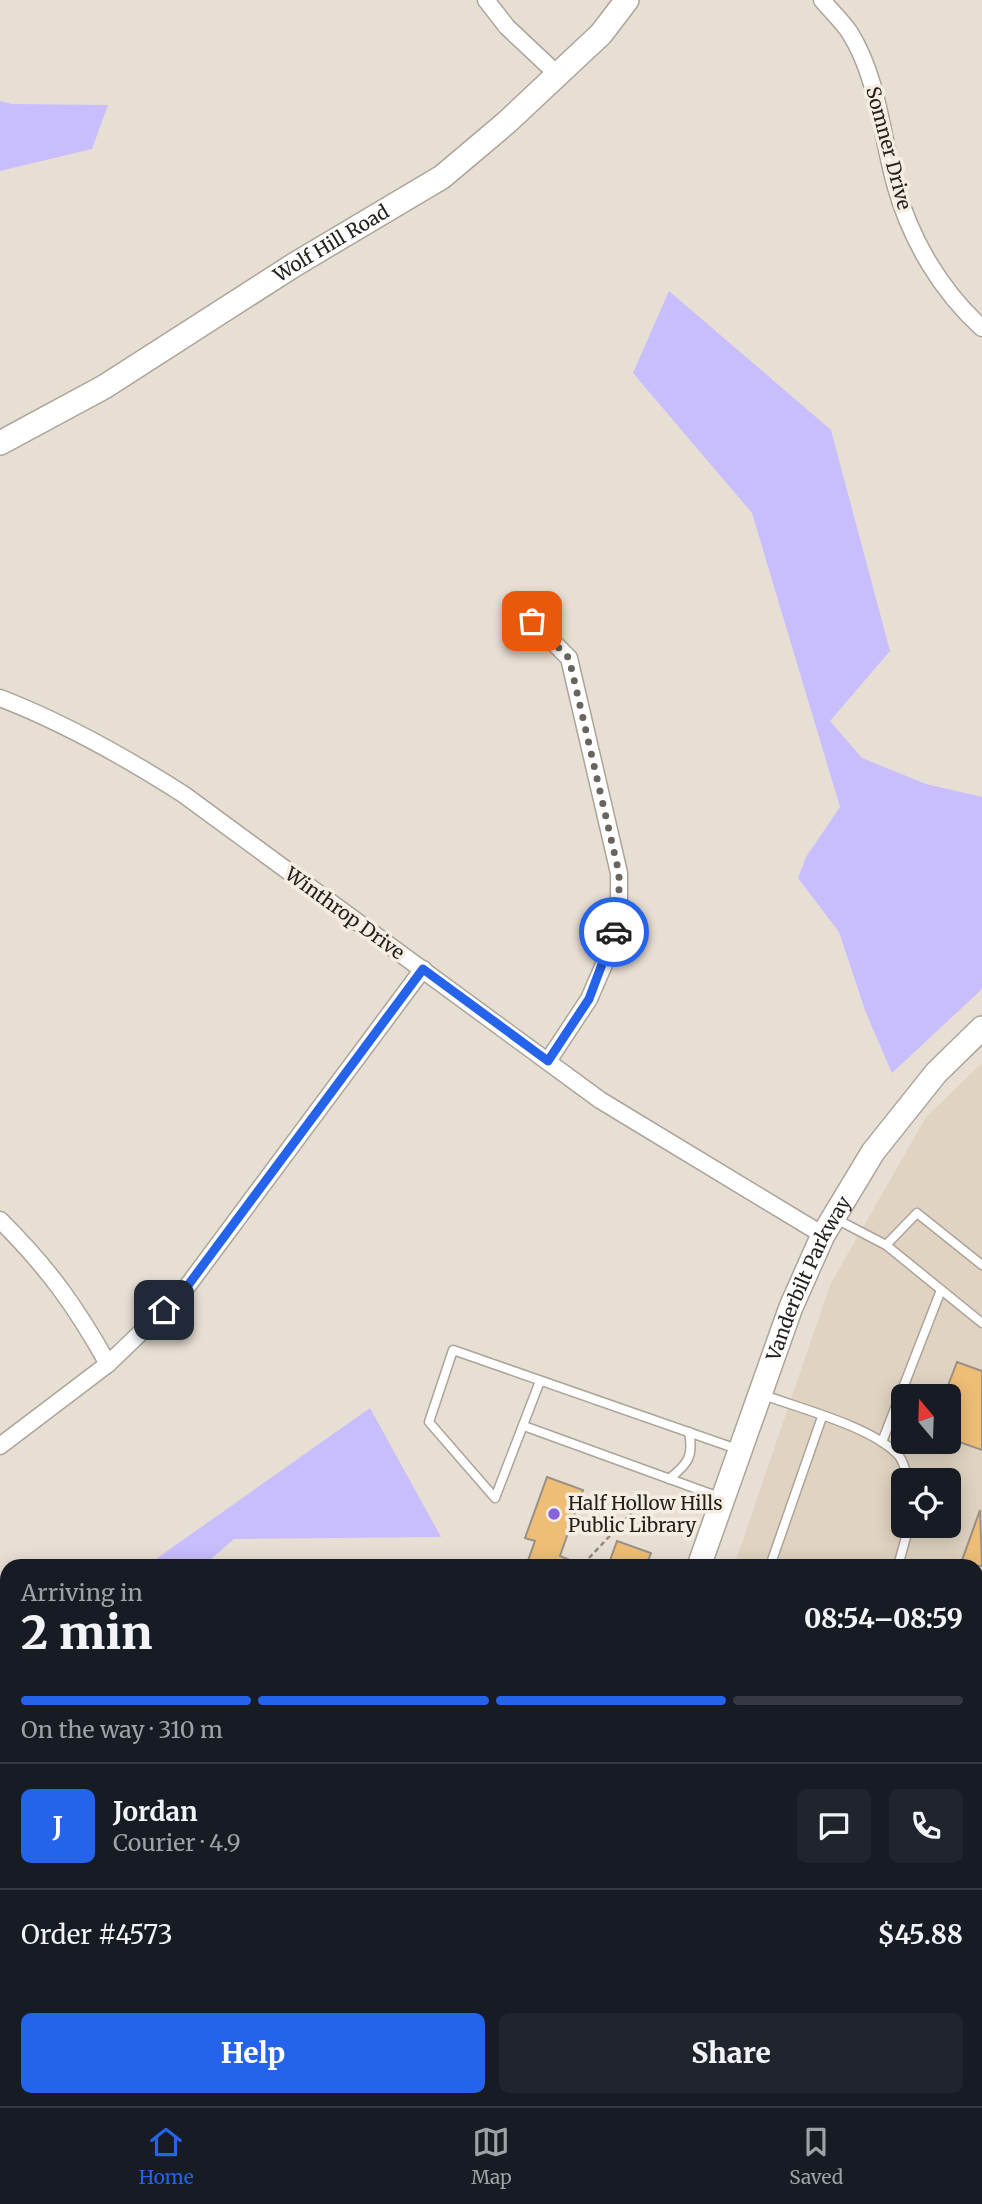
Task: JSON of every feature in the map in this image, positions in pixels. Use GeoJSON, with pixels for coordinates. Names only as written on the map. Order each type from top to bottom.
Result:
{"type":"FeatureCollection","features":[{"type":"Feature","properties":{"kind":"street"},"geometry":{"type":"LineString","coordinates":[[486,0],[507,27],[557,74]]}},
{"type":"Feature","properties":{"kind":"street","name":"Wolf Hill Road"},"geometry":{"type":"LineString","coordinates":[[0,443],[104,387],[294,265],[442,177],[506,123],[601,33],[627,0]]}},
{"type":"Feature","properties":{"kind":"street","name":"Somner Drive"},"geometry":{"type":"LineString","coordinates":[[822,0],[849,33],[872,79],[896,188],[914,236],[942,284],[982,328]]}},
{"type":"Feature","properties":{"kind":"street"},"geometry":{"type":"LineString","coordinates":[[532,621],[569,658],[619,873],[619,915],[609,953],[589,999],[548,1061]]}},
{"type":"Feature","properties":{"kind":"street","name":"Winthrop Drive"},"geometry":{"type":"LineString","coordinates":[[0,698],[66,726],[156,777],[600,1100],[828,1226]]}},
{"type":"Feature","properties":{"kind":"street"},"geometry":{"type":"LineString","coordinates":[[0,1446],[108,1364],[183,1292],[423,969]]}},
{"type":"Feature","properties":{"kind":"street","name":"Vanderbilt Parkway"},"geometry":{"type":"LineString","coordinates":[[701,1559],[791,1307],[828,1226],[873,1152],[936,1073],[982,1028]]}},
{"type":"Feature","properties":{"kind":"street"},"geometry":{"type":"LineString","coordinates":[[0,1220],[38,1258],[78,1310],[108,1364]]}},
{"type":"Feature","properties":{"kind":"lane"},"geometry":{"type":"LineString","coordinates":[[886,1245],[917,1213],[982,1265]]}},
{"type":"Feature","properties":{"kind":"lane"},"geometry":{"type":"LineString","coordinates":[[828,1226],[886,1245],[982,1323]]}},
{"type":"Feature","properties":{"kind":"lane"},"geometry":{"type":"LineString","coordinates":[[882,1442],[941,1290]]}},
{"type":"Feature","properties":{"kind":"lane"},"geometry":{"type":"LineString","coordinates":[[540,1381],[495,1498],[429,1422],[453,1350],[740,1450]]}},
{"type":"Feature","properties":{"kind":"lane"},"geometry":{"type":"LineString","coordinates":[[760,1394],[856,1427],[882,1442],[901,1458],[904,1468]]}},
{"type":"Feature","properties":{"kind":"lane"},"geometry":{"type":"LineString","coordinates":[[772,1559],[822,1417]]}},
{"type":"Feature","properties":{"kind":"lane"},"geometry":{"type":"LineString","coordinates":[[524,1426],[723,1498]]}},
{"type":"Feature","properties":{"kind":"lane"},"geometry":{"type":"LineString","coordinates":[[669,1479],[690,1459],[692,1449],[689,1432]]}},
{"type":"Feature","properties":{"kind":"lane"},"geometry":{"type":"LineString","coordinates":[[900,1559],[906,1538]]}},
{"type":"Feature","properties":{"kind":"path"},"geometry":{"type":"LineString","coordinates":[[589,1558],[639,1504]]}},
{"type":"Feature","properties":{"kind":"shaded area"},"geometry":{"type":"Polygon","coordinates":[[[0,101],[12,104],[108,105],[92,149],[0,171],[0,101]]]}},
{"type":"Feature","properties":{"kind":"shaded area"},"geometry":{"type":"Polygon","coordinates":[[[669,291],[831,430],[890,651],[830,721],[862,758],[926,784],[982,797],[982,989],[892,1073],[866,1013],[839,932],[798,878],[806,857],[840,807],[752,513],[633,373],[669,291]]]}},
{"type":"Feature","properties":{"kind":"shaded area"},"geometry":{"type":"Polygon","coordinates":[[[982,1063],[982,1559],[736,1559],[830,1285],[926,1117],[982,1063]]]}},
{"type":"Feature","properties":{"kind":"shaded area"},"geometry":{"type":"Polygon","coordinates":[[[370,1408],[441,1537],[234,1539],[211,1559],[156,1559],[370,1408]]]}},
{"type":"Feature","properties":{"kind":"building"},"geometry":{"type":"Polygon","coordinates":[[[957,1362],[982,1371],[982,1450],[961,1443],[961,1384],[949,1384],[957,1362]]]}},
{"type":"Feature","properties":{"kind":"building","name":"Half Hollow Hills Public Library"},"geometry":{"type":"Polygon","coordinates":[[[547,1477],[583,1490],[560,1556],[567,1559],[529,1559],[535,1541],[525,1538],[547,1477]]]}},
{"type":"Feature","properties":{"kind":"building"},"geometry":{"type":"Polygon","coordinates":[[[980,1510],[982,1559],[962,1559],[980,1510]]]}},
{"type":"Feature","properties":{"kind":"building","name":"Half Hollow Hills Public Library"},"geometry":{"type":"Polygon","coordinates":[[[617,1541],[651,1553],[649,1559],[611,1559],[617,1541]]]}},
{"type":"Feature","properties":{"kind":"way so far"},"geometry":{"type":"LineString","coordinates":[[532,621],[569,658],[619,873],[619,915],[614,932]]}},
{"type":"Feature","properties":{"kind":"place","name":"Half Hollow Hills Public Library"},"geometry":{"type":"Point","coordinates":[554,1514]}},
{"type":"Feature","properties":{"kind":"route"},"geometry":{"type":"LineString","coordinates":[[164,1310],[183,1292],[423,969],[548,1061],[589,999],[609,953],[614,932]]}}]}
